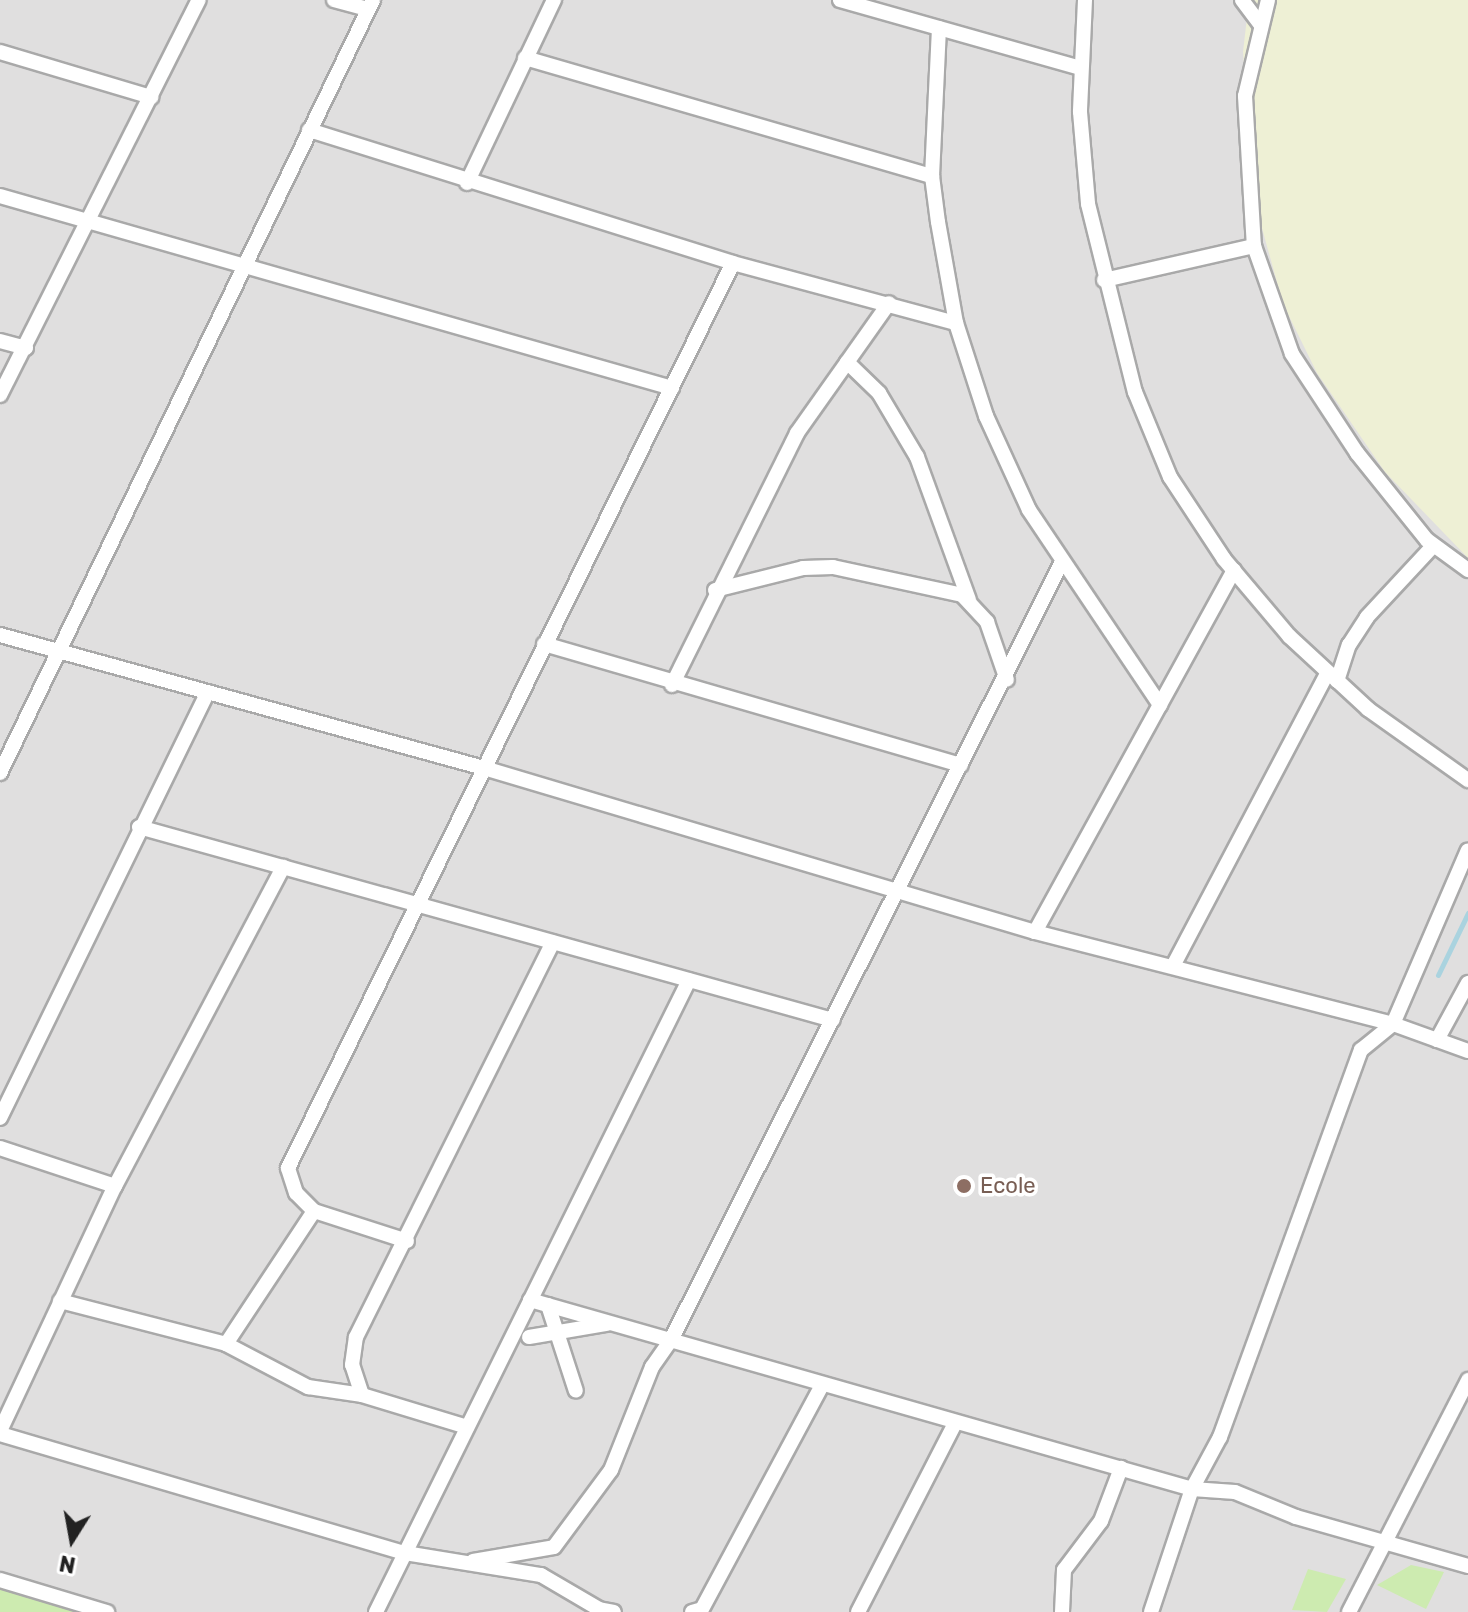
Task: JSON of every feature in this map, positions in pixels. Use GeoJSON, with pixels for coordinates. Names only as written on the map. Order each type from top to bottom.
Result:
{"type":"FeatureCollection","features":[{"type":"Feature","properties":{"kind":"street"},"geometry":{"type":"LineString","coordinates":[[0,395],[199,0]]}},
{"type":"Feature","properties":{"kind":"street"},"geometry":{"type":"LineString","coordinates":[[0,773],[62,651],[371,4],[334,0]]}},
{"type":"Feature","properties":{"kind":"street"},"geometry":{"type":"LineString","coordinates":[[467,183],[554,0]]}},
{"type":"Feature","properties":{"kind":"street"},"geometry":{"type":"LineString","coordinates":[[840,0],[1081,68]]}},
{"type":"Feature","properties":{"kind":"street"},"geometry":{"type":"LineString","coordinates":[[1085,0],[1081,68],[1088,204],[1104,280],[1135,392],[1170,477],[1234,570],[1289,636],[1333,676],[1468,780]]}},
{"type":"Feature","properties":{"kind":"street"},"geometry":{"type":"LineString","coordinates":[[1242,0],[1260,24]]}},
{"type":"Feature","properties":{"kind":"street"},"geometry":{"type":"LineString","coordinates":[[1268,0],[1245,96],[1244,150],[1254,246],[1292,354],[1357,453],[1433,546],[1468,570]]}},
{"type":"Feature","properties":{"kind":"street"},"geometry":{"type":"LineString","coordinates":[[939,28],[932,176],[956,323],[986,416],[1029,510],[1160,705]]}},
{"type":"Feature","properties":{"kind":"street"},"geometry":{"type":"LineString","coordinates":[[0,52],[151,97]]}},
{"type":"Feature","properties":{"kind":"street"},"geometry":{"type":"LineString","coordinates":[[525,58],[932,176]]}},
{"type":"Feature","properties":{"kind":"street"},"geometry":{"type":"LineString","coordinates":[[309,130],[467,183],[733,263],[956,323]]}},
{"type":"Feature","properties":{"kind":"street"},"geometry":{"type":"LineString","coordinates":[[0,196],[672,388]]}},
{"type":"Feature","properties":{"kind":"street"},"geometry":{"type":"LineString","coordinates":[[1104,280],[1254,246]]}},
{"type":"Feature","properties":{"kind":"street"},"geometry":{"type":"LineString","coordinates":[[407,1241],[314,1211],[296,1193],[288,1168],[733,263]]}},
{"type":"Feature","properties":{"kind":"street"},"geometry":{"type":"LineString","coordinates":[[672,685],[715,590],[797,433],[889,303]]}},
{"type":"Feature","properties":{"kind":"street"},"geometry":{"type":"LineString","coordinates":[[0,341],[26,348]]}},
{"type":"Feature","properties":{"kind":"street"},"geometry":{"type":"LineString","coordinates":[[847,362],[879,393],[917,457],[969,600],[987,622],[1007,680]]}},
{"type":"Feature","properties":{"kind":"street"},"geometry":{"type":"LineString","coordinates":[[1173,966],[1349,645],[1367,617],[1433,546]]}},
{"type":"Feature","properties":{"kind":"street"},"geometry":{"type":"LineString","coordinates":[[473,1561],[554,1547],[611,1470],[631,1411],[671,1340],[961,765],[1007,680],[1062,562]]}},
{"type":"Feature","properties":{"kind":"street"},"geometry":{"type":"LineString","coordinates":[[715,590],[803,568],[833,567],[969,600]]}},
{"type":"Feature","properties":{"kind":"street"},"geometry":{"type":"LineString","coordinates":[[1035,932],[1234,570]]}},
{"type":"Feature","properties":{"kind":"street"},"geometry":{"type":"LineString","coordinates":[[0,635],[484,768],[1035,932],[1393,1024],[1468,1051]]}},
{"type":"Feature","properties":{"kind":"street"},"geometry":{"type":"LineString","coordinates":[[544,644],[672,685],[961,765]]}},
{"type":"Feature","properties":{"kind":"street"},"geometry":{"type":"LineString","coordinates":[[0,1118],[139,827],[208,692]]}},
{"type":"Feature","properties":{"kind":"street"},"geometry":{"type":"LineString","coordinates":[[139,827],[833,1020]]}},
{"type":"Feature","properties":{"kind":"street"},"geometry":{"type":"LineString","coordinates":[[1151,1612],[1192,1489],[1220,1437],[1361,1050],[1393,1024],[1468,850]]}},
{"type":"Feature","properties":{"kind":"street"},"geometry":{"type":"LineString","coordinates":[[283,867],[115,1186],[0,1432],[405,1553],[473,1561],[541,1575],[599,1609],[614,1612]]}},
{"type":"Feature","properties":{"kind":"street"},"geometry":{"type":"LineString","coordinates":[[362,1395],[352,1365],[356,1337],[407,1241],[553,942]]}},
{"type":"Feature","properties":{"kind":"street"},"geometry":{"type":"LineString","coordinates":[[376,1612],[689,980]]}},
{"type":"Feature","properties":{"kind":"street"},"geometry":{"type":"LineString","coordinates":[[1437,1040],[1468,983]]}},
{"type":"Feature","properties":{"kind":"street"},"geometry":{"type":"LineString","coordinates":[[0,1148],[115,1186]]}},
{"type":"Feature","properties":{"kind":"street"},"geometry":{"type":"LineString","coordinates":[[226,1344],[314,1211]]}},
{"type":"Feature","properties":{"kind":"street"},"geometry":{"type":"LineString","coordinates":[[530,1300],[1192,1489],[1235,1492],[1296,1517],[1468,1566]]}},
{"type":"Feature","properties":{"kind":"street"},"geometry":{"type":"LineString","coordinates":[[60,1301],[226,1344],[308,1387],[362,1395],[467,1427]]}},
{"type":"Feature","properties":{"kind":"street"},"geometry":{"type":"LineString","coordinates":[[548,1305],[576,1391]]}},
{"type":"Feature","properties":{"kind":"street"},"geometry":{"type":"LineString","coordinates":[[529,1337],[611,1323]]}},
{"type":"Feature","properties":{"kind":"street"},"geometry":{"type":"LineString","coordinates":[[1349,1612],[1468,1380]]}},
{"type":"Feature","properties":{"kind":"street"},"geometry":{"type":"LineString","coordinates":[[692,1612],[702,1609],[822,1385]]}},
{"type":"Feature","properties":{"kind":"street"},"geometry":{"type":"LineString","coordinates":[[858,1612],[955,1423]]}},
{"type":"Feature","properties":{"kind":"street"},"geometry":{"type":"LineString","coordinates":[[1062,1612],[1064,1570],[1101,1521],[1121,1468]]}},
{"type":"Feature","properties":{"kind":"street"},"geometry":{"type":"LineString","coordinates":[[0,1580],[107,1612]]}},
{"type":"Feature","properties":{"kind":"shaded area"},"geometry":{"type":"Polygon","coordinates":[[[0,0],[1468,0],[1468,1612],[99,1612],[0,1583],[0,0]]]}},
{"type":"Feature","properties":{"kind":"green space"},"geometry":{"type":"Polygon","coordinates":[[[1249,0],[1468,0],[1468,558],[1385,472],[1317,373],[1283,304],[1255,203],[1243,52],[1249,0]]]}},
{"type":"Feature","properties":{"kind":"green space"},"geometry":{"type":"Polygon","coordinates":[[[1411,1565],[1444,1572],[1426,1609],[1377,1585],[1411,1565]]]}},
{"type":"Feature","properties":{"kind":"green space"},"geometry":{"type":"Polygon","coordinates":[[[1308,1569],[1346,1579],[1327,1612],[1292,1610],[1308,1569]]]}},
{"type":"Feature","properties":{"kind":"green space"},"geometry":{"type":"Polygon","coordinates":[[[0,1588],[83,1612],[0,1612],[0,1588]]]}},
{"type":"Feature","properties":{"kind":"waterway"},"geometry":{"type":"LineString","coordinates":[[1438,975],[1468,913]]}},
{"type":"Feature","properties":{"kind":"place","name":"Ecole"},"geometry":{"type":"Point","coordinates":[964,1186]}}]}
